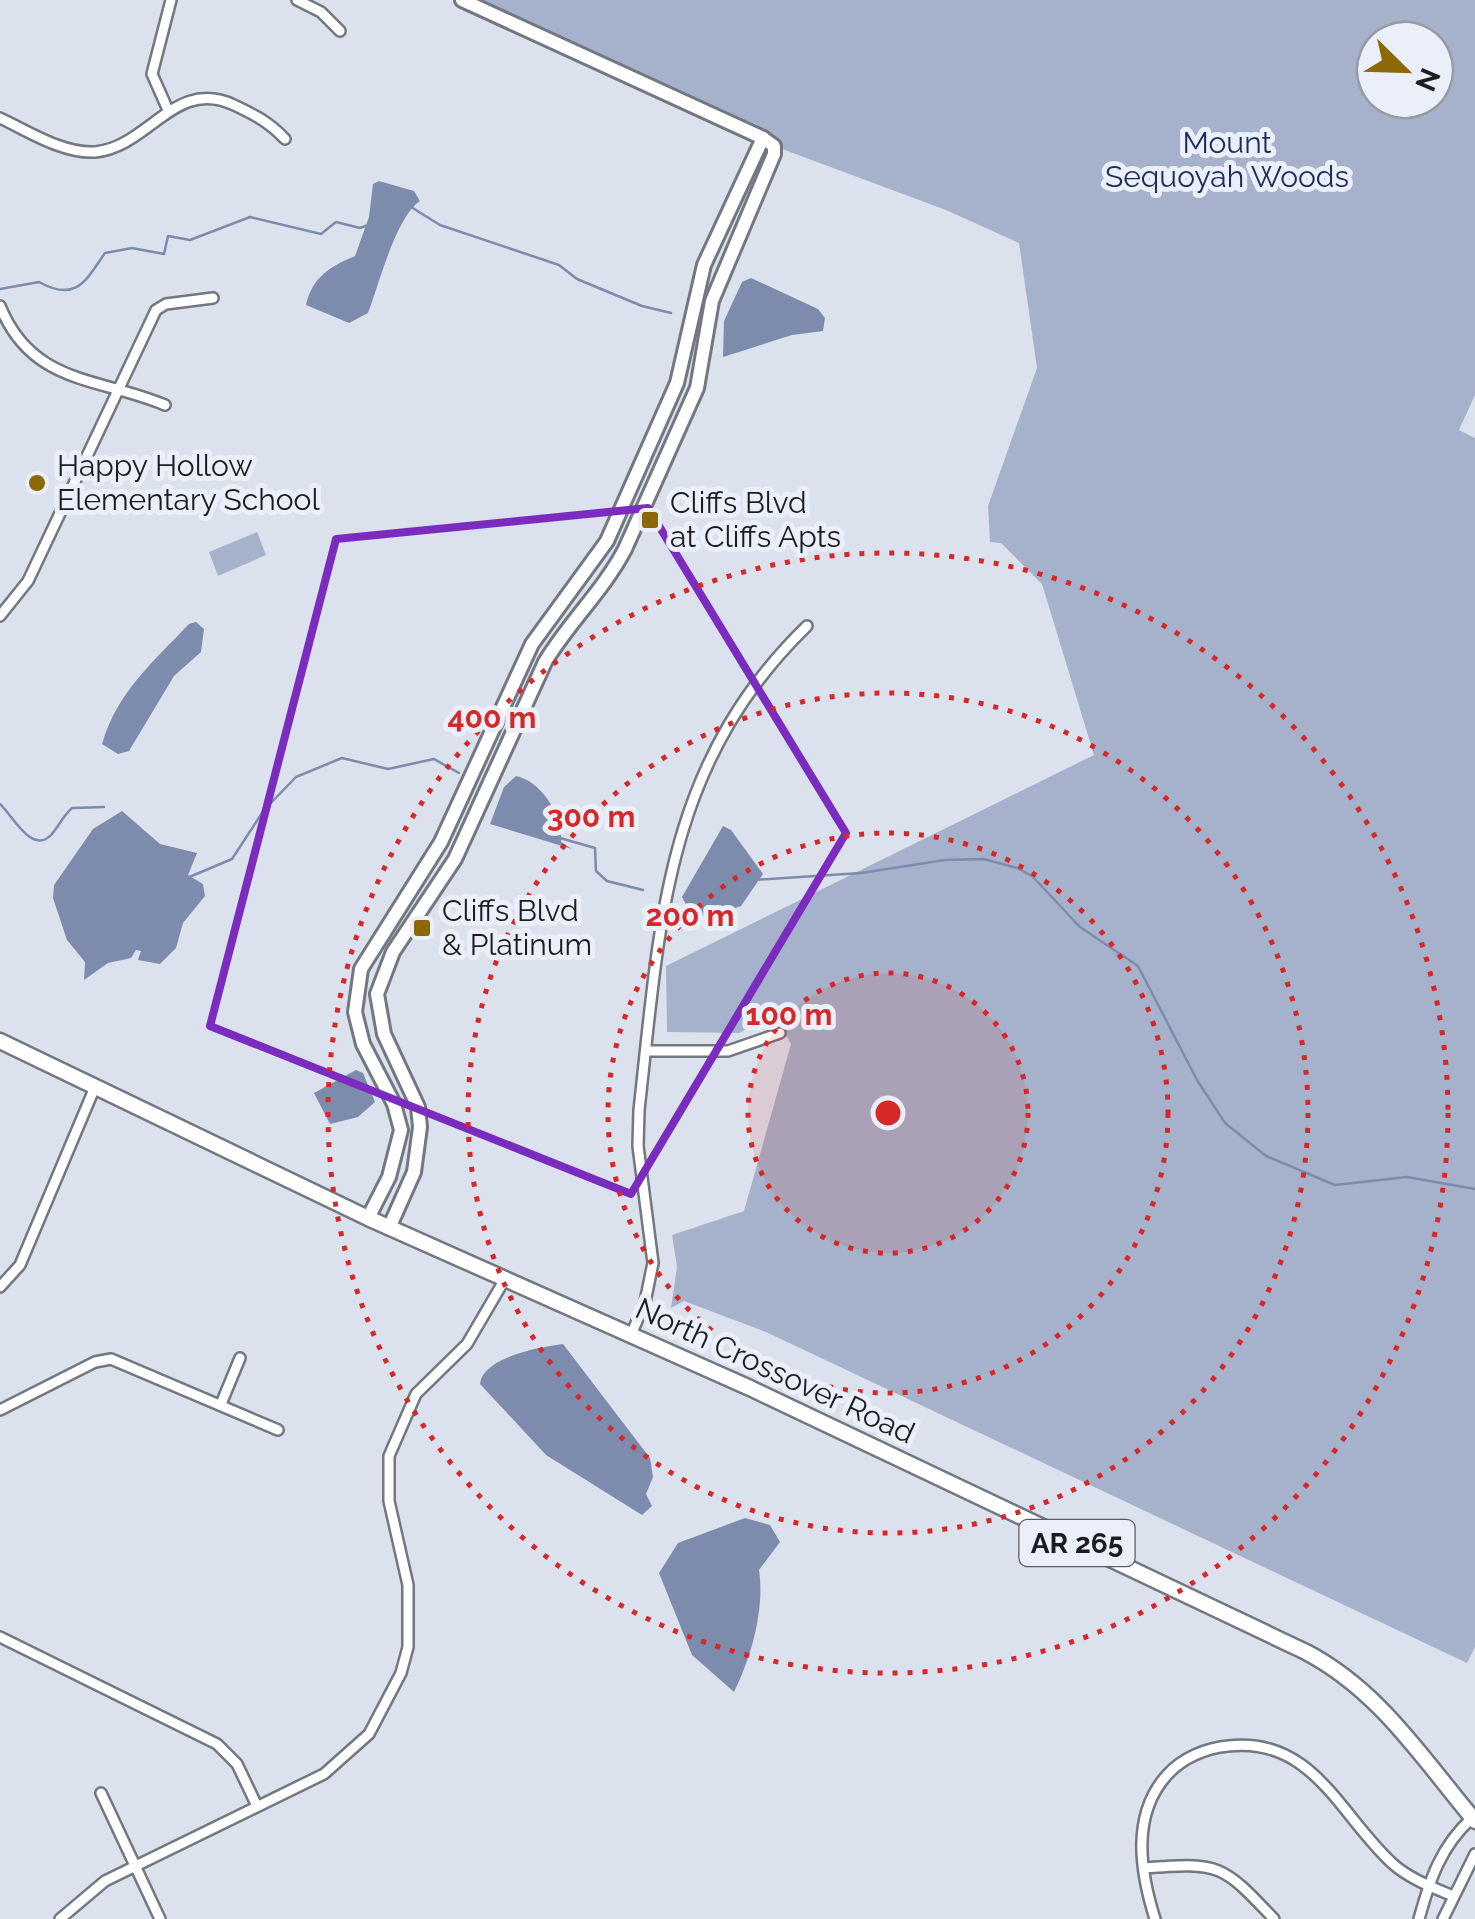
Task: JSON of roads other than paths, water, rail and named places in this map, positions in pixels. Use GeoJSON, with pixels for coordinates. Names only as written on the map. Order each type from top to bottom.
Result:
{"type":"FeatureCollection","features":[{"type":"Feature","properties":{"kind":"main road","name":"North Crossover Road"},"geometry":{"type":"LineString","coordinates":[[0,1041],[389,1228],[632,1335],[1335,1667],[1386,1710],[1474,1819]]}},
{"type":"Feature","properties":{"kind":"street"},"geometry":{"type":"LineString","coordinates":[[168,110],[152,74],[171,0]]}},
{"type":"Feature","properties":{"kind":"street"},"geometry":{"type":"LineString","coordinates":[[297,0],[321,12],[340,30]]}},
{"type":"Feature","properties":{"kind":"street"},"geometry":{"type":"LineString","coordinates":[[389,1228],[421,1146],[418,1107],[376,1010],[383,972],[455,859],[545,662],[562,633],[613,572],[625,549],[697,388],[719,280],[772,163],[774,146],[462,0]]}},
{"type":"Feature","properties":{"kind":"street"},"geometry":{"type":"LineString","coordinates":[[0,118],[65,147],[90,152],[122,143],[190,99],[223,100],[267,120],[285,140]]}},
{"type":"Feature","properties":{"kind":"street"},"geometry":{"type":"LineString","coordinates":[[368,1218],[389,1177],[402,1130],[394,1104],[364,1044],[355,1012],[361,969],[442,842],[532,644],[584,578],[607,541],[677,383],[701,273],[763,138]]}},
{"type":"Feature","properties":{"kind":"street"},"geometry":{"type":"LineString","coordinates":[[701,273],[719,280]]}},
{"type":"Feature","properties":{"kind":"street"},"geometry":{"type":"LineString","coordinates":[[0,616],[28,582],[156,310],[166,304],[213,298]]}},
{"type":"Feature","properties":{"kind":"street"},"geometry":{"type":"LineString","coordinates":[[0,306],[11,333],[30,354],[101,388],[166,405]]}},
{"type":"Feature","properties":{"kind":"street"},"geometry":{"type":"LineString","coordinates":[[632,1335],[645,1302],[653,1264],[638,1146],[666,888],[692,798],[734,716],[768,667],[807,626]]}},
{"type":"Feature","properties":{"kind":"street"},"geometry":{"type":"LineString","coordinates":[[646,1051],[728,1051],[780,1033]]}},
{"type":"Feature","properties":{"kind":"street"},"geometry":{"type":"LineString","coordinates":[[0,1287],[20,1265],[96,1088]]}},
{"type":"Feature","properties":{"kind":"street"},"geometry":{"type":"LineString","coordinates":[[60,1919],[105,1881],[324,1774],[348,1756],[381,1715],[402,1673],[408,1647],[408,1585],[389,1501],[390,1456],[416,1394],[468,1344],[505,1279]]}},
{"type":"Feature","properties":{"kind":"street"},"geometry":{"type":"LineString","coordinates":[[221,1404],[240,1358]]}},
{"type":"Feature","properties":{"kind":"street"},"geometry":{"type":"LineString","coordinates":[[0,1410],[95,1362],[111,1359],[278,1430]]}},
{"type":"Feature","properties":{"kind":"street"},"geometry":{"type":"LineString","coordinates":[[0,1637],[218,1744],[237,1764],[257,1806]]}},
{"type":"Feature","properties":{"kind":"street"},"geometry":{"type":"LineString","coordinates":[[1155,1919],[1144,1868],[1142,1822],[1161,1782],[1194,1756],[1243,1745],[1282,1752],[1314,1772],[1392,1863],[1453,1896]]}},
{"type":"Feature","properties":{"kind":"street"},"geometry":{"type":"LineString","coordinates":[[101,1793],[160,1919]]}},
{"type":"Feature","properties":{"kind":"street"},"geometry":{"type":"LineString","coordinates":[[1419,1919],[1428,1885],[1445,1848],[1474,1819]]}},
{"type":"Feature","properties":{"kind":"street"},"geometry":{"type":"LineString","coordinates":[[1444,1919],[1475,1854]]}},
{"type":"Feature","properties":{"kind":"street"},"geometry":{"type":"LineString","coordinates":[[1144,1868],[1194,1864],[1224,1870],[1274,1919]]}},
{"type":"Feature","properties":{"kind":"waterway"},"geometry":{"type":"LineString","coordinates":[[411,207],[440,225],[559,265],[577,279],[642,306],[671,313]]}},
{"type":"Feature","properties":{"kind":"waterway"},"geometry":{"type":"LineString","coordinates":[[0,289],[39,282],[52,288],[72,289],[86,280],[105,253],[132,248],[164,254],[168,236],[190,240],[250,217],[321,234],[336,222],[360,228],[368,225]]}},
{"type":"Feature","properties":{"kind":"waterway"},"geometry":{"type":"LineString","coordinates":[[187,878],[232,859],[264,810],[296,777],[342,758],[388,769],[434,759],[459,773]]}},
{"type":"Feature","properties":{"kind":"waterway"},"geometry":{"type":"LineString","coordinates":[[0,804],[23,831],[37,840],[51,835],[72,808],[104,807]]}},
{"type":"Feature","properties":{"kind":"waterway"},"geometry":{"type":"LineString","coordinates":[[560,838],[595,848],[596,871],[607,881],[643,890]]}},
{"type":"Feature","properties":{"kind":"waterway"},"geometry":{"type":"LineString","coordinates":[[753,880],[861,873],[945,860],[984,859],[1017,868],[1032,876],[1080,927],[1138,966],[1197,1080],[1225,1123],[1266,1156],[1335,1185],[1407,1177],[1475,1189]]}},
{"type":"Feature","properties":{"kind":"place","name":"Happy Hollow Elementary School"},"geometry":{"type":"Point","coordinates":[37,483]}},
{"type":"Feature","properties":{"kind":"place","name":"Cliffs Blvd at Cliffs Apts"},"geometry":{"type":"Point","coordinates":[650,520]}},
{"type":"Feature","properties":{"kind":"place","name":"Cliffs Blvd & Platinum"},"geometry":{"type":"Point","coordinates":[422,928]}},
{"type":"Feature","properties":{"kind":"park label","name":"Mount Sequoyah Woods"},"geometry":{"type":"Point","coordinates":[1227,160]}}]}
